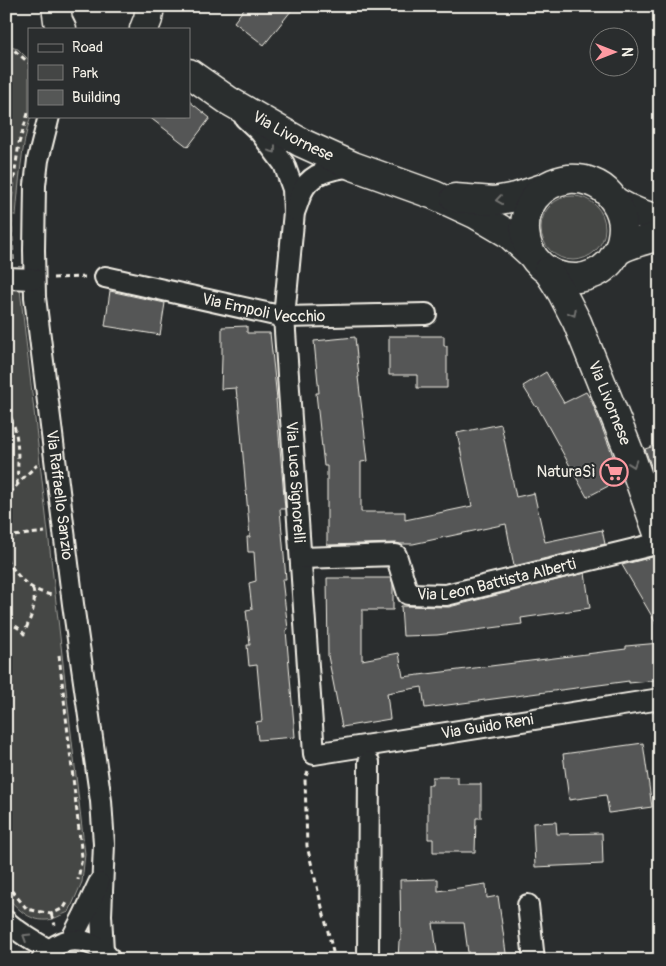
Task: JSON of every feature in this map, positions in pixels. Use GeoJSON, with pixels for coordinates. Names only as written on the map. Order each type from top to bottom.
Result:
{"type":"FeatureCollection","features":[{"type":"Feature","properties":{"kind":"main road"},"geometry":{"type":"LineString","coordinates":[[144,28],[150,6]]}},
{"type":"Feature","properties":{"kind":"main road"},"geometry":{"type":"LineString","coordinates":[[150,6],[156,28]]}},
{"type":"Feature","properties":{"kind":"main road","name":"Via Livornese"},"geometry":{"type":"LineString","coordinates":[[190,74],[229,101],[302,143],[353,166],[434,195],[475,214],[508,234],[539,262],[563,277],[579,278],[602,269],[618,251],[622,239],[624,226],[616,202],[606,190],[592,182],[576,178],[561,180],[516,197],[494,201],[467,200],[434,195]]}},
{"type":"Feature","properties":{"kind":"main road","name":"Via Livornese"},"geometry":{"type":"LineString","coordinates":[[546,187],[535,197],[528,210],[524,224],[525,239],[562,293],[581,330],[630,454],[660,539]]}},
{"type":"Feature","properties":{"kind":"main road"},"geometry":{"type":"LineString","coordinates":[[616,202],[632,211],[651,218],[660,219]]}},
{"type":"Feature","properties":{"kind":"main road"},"geometry":{"type":"LineString","coordinates":[[618,251],[640,241],[660,236]]}},
{"type":"Feature","properties":{"kind":"street"},"geometry":{"type":"LineString","coordinates":[[229,101],[260,132],[284,164],[293,189],[294,212]]}},
{"type":"Feature","properties":{"kind":"street","name":"Via Raffaello Sanzio"},"geometry":{"type":"LineString","coordinates":[[49,118],[38,160],[35,185],[35,297],[72,594],[101,801],[103,825],[101,915],[107,955]]}},
{"type":"Feature","properties":{"kind":"street"},"geometry":{"type":"LineString","coordinates":[[294,212],[304,188],[311,178],[329,170],[353,166]]}},
{"type":"Feature","properties":{"kind":"street","name":"Via Luca Signorelli"},"geometry":{"type":"LineString","coordinates":[[294,212],[284,317],[314,754]]}},
{"type":"Feature","properties":{"kind":"street","name":"Via Empoli Vecchio"},"geometry":{"type":"LineString","coordinates":[[105,277],[284,317],[426,314]]}},
{"type":"Feature","properties":{"kind":"street"},"geometry":{"type":"LineString","coordinates":[[6,278],[34,279]]}},
{"type":"Feature","properties":{"kind":"street","name":"Via Leon Battista Alberti"},"geometry":{"type":"LineString","coordinates":[[301,558],[396,555],[408,594],[446,595],[660,543]]}},
{"type":"Feature","properties":{"kind":"street","name":"Via Guido Reni"},"geometry":{"type":"LineString","coordinates":[[314,754],[660,699]]}},
{"type":"Feature","properties":{"kind":"street"},"geometry":{"type":"LineString","coordinates":[[368,960],[369,762]]}},
{"type":"Feature","properties":{"kind":"street","name":"Via Raffaello Sanzio"},"geometry":{"type":"LineString","coordinates":[[70,940],[103,874]]}},
{"type":"Feature","properties":{"kind":"street"},"geometry":{"type":"LineString","coordinates":[[528,905],[534,960]]}},
{"type":"Feature","properties":{"kind":"street"},"geometry":{"type":"LineString","coordinates":[[6,921],[45,955],[60,943],[70,940],[83,940],[94,944],[107,955]]}},
{"type":"Feature","properties":{"kind":"path"},"geometry":{"type":"LineString","coordinates":[[6,48],[14,50],[28,62]]}},
{"type":"Feature","properties":{"kind":"path"},"geometry":{"type":"LineString","coordinates":[[34,279],[105,277]]}},
{"type":"Feature","properties":{"kind":"path"},"geometry":{"type":"LineString","coordinates":[[6,410],[11,416],[16,432],[17,486]]}},
{"type":"Feature","properties":{"kind":"path"},"geometry":{"type":"LineString","coordinates":[[6,537],[48,532]]}},
{"type":"Feature","properties":{"kind":"path"},"geometry":{"type":"LineString","coordinates":[[6,559],[18,576],[32,589],[52,595],[53,605]]}},
{"type":"Feature","properties":{"kind":"path"},"geometry":{"type":"LineString","coordinates":[[6,625],[14,625],[24,634],[35,600],[32,589]]}},
{"type":"Feature","properties":{"kind":"path"},"geometry":{"type":"LineString","coordinates":[[59,654],[82,857],[78,881]]}},
{"type":"Feature","properties":{"kind":"path"},"geometry":{"type":"LineString","coordinates":[[314,754],[305,779],[308,846],[335,960]]}},
{"type":"Feature","properties":{"kind":"path"},"geometry":{"type":"LineString","coordinates":[[6,884],[27,909],[51,914],[64,908],[71,894]]}},
{"type":"Feature","properties":{"kind":"green space"},"geometry":{"type":"Polygon","coordinates":[[[6,46],[18,49],[28,59],[28,118],[30,118],[19,178],[16,215],[6,215],[6,46]]]}},
{"type":"Feature","properties":{"kind":"green space"},"geometry":{"type":"Polygon","coordinates":[[[567,196],[579,196],[596,205],[603,216],[605,228],[603,240],[596,251],[579,260],[567,260],[555,255],[546,246],[541,234],[541,222],[546,210],[555,201],[567,196]]]}},
{"type":"Feature","properties":{"kind":"green space"},"geometry":{"type":"Polygon","coordinates":[[[20,289],[85,854],[82,882],[69,912],[46,920],[40,920],[23,913],[6,895],[6,290],[20,289]]]}},
{"type":"Feature","properties":{"kind":"building"},"geometry":{"type":"Polygon","coordinates":[[[246,6],[295,6],[264,45],[234,22],[246,6]]]}},
{"type":"Feature","properties":{"kind":"building"},"geometry":{"type":"Polygon","coordinates":[[[190,102],[210,118],[188,147],[151,118],[190,118],[190,102]]]}},
{"type":"Feature","properties":{"kind":"building"},"geometry":{"type":"Polygon","coordinates":[[[110,291],[165,303],[160,335],[105,326],[110,291]]]}},
{"type":"Feature","properties":{"kind":"building"},"geometry":{"type":"Polygon","coordinates":[[[247,326],[247,333],[270,333],[285,509],[280,509],[286,579],[282,579],[288,629],[286,630],[295,737],[258,740],[256,722],[262,721],[257,665],[249,666],[247,645],[250,645],[246,610],[252,609],[249,583],[256,581],[254,552],[248,552],[247,537],[250,537],[238,398],[236,388],[221,389],[222,327],[247,326]]]}},
{"type":"Feature","properties":{"kind":"building"},"geometry":{"type":"Polygon","coordinates":[[[389,336],[444,336],[444,346],[447,346],[447,388],[417,388],[417,375],[389,375],[389,336]]]}},
{"type":"Feature","properties":{"kind":"building"},"geometry":{"type":"Polygon","coordinates":[[[355,337],[368,461],[361,462],[361,512],[405,512],[405,520],[472,506],[457,433],[501,424],[516,497],[534,493],[545,542],[602,530],[605,544],[514,566],[506,524],[413,544],[327,545],[327,466],[324,466],[316,393],[319,393],[314,341],[355,337]]]}},
{"type":"Feature","properties":{"kind":"building"},"geometry":{"type":"Polygon","coordinates":[[[546,372],[564,403],[586,392],[592,402],[622,479],[587,497],[537,406],[523,386],[546,372]]]}},
{"type":"Feature","properties":{"kind":"building"},"geometry":{"type":"Polygon","coordinates":[[[654,446],[660,464],[660,491],[645,449],[654,446]]]}},
{"type":"Feature","properties":{"kind":"building"},"geometry":{"type":"Polygon","coordinates":[[[660,555],[660,630],[622,565],[660,555]]]}},
{"type":"Feature","properties":{"kind":"building"},"geometry":{"type":"Polygon","coordinates":[[[585,573],[590,608],[521,618],[522,624],[437,635],[403,636],[401,606],[449,607],[585,573]]]}},
{"type":"Feature","properties":{"kind":"building"},"geometry":{"type":"Polygon","coordinates":[[[327,578],[391,578],[393,584],[393,610],[362,610],[362,660],[399,653],[403,677],[660,643],[660,680],[629,683],[629,681],[425,708],[422,687],[387,693],[390,719],[342,727],[328,656],[327,578]]]}},
{"type":"Feature","properties":{"kind":"building"},"geometry":{"type":"Polygon","coordinates":[[[643,743],[652,807],[609,813],[606,795],[569,800],[563,754],[643,743]]]}},
{"type":"Feature","properties":{"kind":"building"},"geometry":{"type":"Polygon","coordinates":[[[432,777],[458,777],[458,784],[481,784],[481,818],[476,818],[475,852],[433,852],[433,839],[428,839],[428,785],[432,785],[432,777]]]}},
{"type":"Feature","properties":{"kind":"building"},"geometry":{"type":"Polygon","coordinates":[[[556,822],[557,834],[602,833],[603,864],[535,867],[533,823],[556,822]]]}},
{"type":"Feature","properties":{"kind":"building"},"geometry":{"type":"Polygon","coordinates":[[[438,879],[438,891],[486,884],[487,898],[498,896],[507,960],[469,960],[464,923],[433,923],[438,960],[398,960],[399,941],[401,941],[400,880],[438,879]]]}},
{"type":"Feature","properties":{"kind":"place","name":"NaturaSì"},"geometry":{"type":"Point","coordinates":[614,472]}}]}
